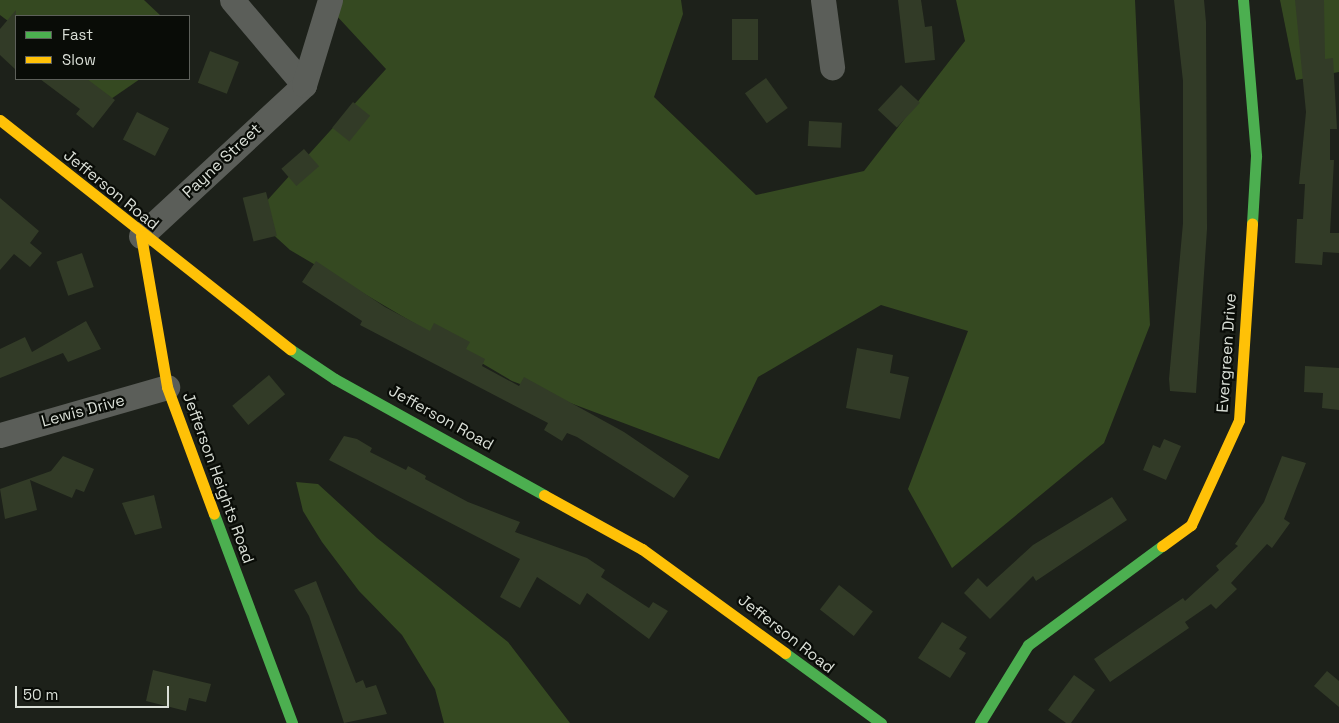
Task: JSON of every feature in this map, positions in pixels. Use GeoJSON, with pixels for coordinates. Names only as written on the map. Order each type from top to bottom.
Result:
{"type":"FeatureCollection","features":[{"type":"Feature","properties":{"kind":"street"},"geometry":{"type":"LineString","coordinates":[[232,0],[304,85]]}},
{"type":"Feature","properties":{"kind":"street"},"geometry":{"type":"LineString","coordinates":[[304,85],[330,0]]}},
{"type":"Feature","properties":{"kind":"street"},"geometry":{"type":"LineString","coordinates":[[823,0],[832,67]]}},
{"type":"Feature","properties":{"kind":"street","name":"Evergreen Drive"},"geometry":{"type":"LineString","coordinates":[[980,723],[1028,645],[1191,525],[1239,420],[1256,156],[1243,0]]}},
{"type":"Feature","properties":{"kind":"street","name":"Payne Street"},"geometry":{"type":"LineString","coordinates":[[141,236],[304,85]]}},
{"type":"Feature","properties":{"kind":"street","name":"Jefferson Road"},"geometry":{"type":"LineString","coordinates":[[0,120],[141,236],[335,379],[586,515],[691,581],[881,723]]}},
{"type":"Feature","properties":{"kind":"street","name":"Jefferson Heights Road"},"geometry":{"type":"LineString","coordinates":[[141,236],[167,387],[292,723]]}},
{"type":"Feature","properties":{"kind":"street","name":"Lewis Drive"},"geometry":{"type":"LineString","coordinates":[[0,435],[167,387]]}},
{"type":"Feature","properties":{"kind":"green space"},"geometry":{"type":"Polygon","coordinates":[[[0,0],[144,0],[160,15],[15,15],[15,26],[0,15],[0,0]]]}},
{"type":"Feature","properties":{"kind":"green space"},"geometry":{"type":"Polygon","coordinates":[[[322,0],[681,0],[683,14],[654,97],[756,195],[864,171],[965,41],[956,0],[1135,0],[1150,325],[1104,443],[952,568],[908,489],[968,331],[881,305],[758,377],[719,459],[512,381],[290,250],[253,216],[386,69],[322,0]]]}},
{"type":"Feature","properties":{"kind":"green space"},"geometry":{"type":"Polygon","coordinates":[[[1280,0],[1339,0],[1339,72],[1296,80],[1280,0]]]}},
{"type":"Feature","properties":{"kind":"green space"},"geometry":{"type":"Polygon","coordinates":[[[86,80],[139,80],[111,99],[86,80]]]}},
{"type":"Feature","properties":{"kind":"green space"},"geometry":{"type":"Polygon","coordinates":[[[296,482],[318,484],[377,538],[508,642],[570,723],[444,723],[435,689],[402,635],[359,591],[322,542],[303,511],[296,482]]]}},
{"type":"Feature","properties":{"kind":"building"},"geometry":{"type":"Polygon","coordinates":[[[898,0],[921,0],[925,27],[932,26],[935,60],[905,63],[898,0]]]}},
{"type":"Feature","properties":{"kind":"building"},"geometry":{"type":"Polygon","coordinates":[[[1174,0],[1204,0],[1206,22],[1207,229],[1196,393],[1170,391],[1169,379],[1183,223],[1183,81],[1174,0]]]}},
{"type":"Feature","properties":{"kind":"building"},"geometry":{"type":"Polygon","coordinates":[[[1295,0],[1324,0],[1325,59],[1333,58],[1337,129],[1330,129],[1330,160],[1334,160],[1330,233],[1339,233],[1339,253],[1323,252],[1322,265],[1295,263],[1297,219],[1303,219],[1305,184],[1299,184],[1306,112],[1295,0]]]}},
{"type":"Feature","properties":{"kind":"building"},"geometry":{"type":"Polygon","coordinates":[[[16,10],[15,69],[0,55],[0,29],[16,10]]]}},
{"type":"Feature","properties":{"kind":"building"},"geometry":{"type":"Polygon","coordinates":[[[732,19],[758,19],[758,60],[732,60],[732,19]]]}},
{"type":"Feature","properties":{"kind":"building"},"geometry":{"type":"Polygon","coordinates":[[[210,51],[239,62],[227,94],[198,83],[210,51]]]}},
{"type":"Feature","properties":{"kind":"building"},"geometry":{"type":"Polygon","coordinates":[[[766,78],[788,108],[767,123],[745,93],[766,78]]]}},
{"type":"Feature","properties":{"kind":"building"},"geometry":{"type":"Polygon","coordinates":[[[41,80],[88,80],[115,100],[93,128],[76,114],[80,109],[41,80]]]}},
{"type":"Feature","properties":{"kind":"building"},"geometry":{"type":"Polygon","coordinates":[[[901,85],[920,103],[897,128],[878,110],[901,85]]]}},
{"type":"Feature","properties":{"kind":"building"},"geometry":{"type":"Polygon","coordinates":[[[353,102],[370,116],[349,141],[332,128],[353,102]]]}},
{"type":"Feature","properties":{"kind":"building"},"geometry":{"type":"Polygon","coordinates":[[[137,112],[169,128],[155,156],[123,140],[137,112]]]}},
{"type":"Feature","properties":{"kind":"building"},"geometry":{"type":"Polygon","coordinates":[[[809,121],[842,123],[841,148],[808,146],[809,121]]]}},
{"type":"Feature","properties":{"kind":"building"},"geometry":{"type":"Polygon","coordinates":[[[304,149],[319,166],[296,186],[281,169],[304,149]]]}},
{"type":"Feature","properties":{"kind":"building"},"geometry":{"type":"Polygon","coordinates":[[[266,192],[277,236],[254,241],[243,198],[266,192]]]}},
{"type":"Feature","properties":{"kind":"building"},"geometry":{"type":"Polygon","coordinates":[[[0,198],[39,231],[30,243],[42,253],[30,267],[14,254],[0,270],[0,198]]]}},
{"type":"Feature","properties":{"kind":"building"},"geometry":{"type":"Polygon","coordinates":[[[82,253],[94,287],[68,296],[56,262],[82,253]]]}},
{"type":"Feature","properties":{"kind":"building"},"geometry":{"type":"Polygon","coordinates":[[[316,261],[385,307],[430,331],[434,323],[470,342],[466,349],[485,359],[482,366],[519,386],[524,377],[624,432],[689,476],[674,498],[577,437],[567,433],[562,441],[544,430],[548,423],[360,325],[362,321],[302,282],[316,261]]]}},
{"type":"Feature","properties":{"kind":"building"},"geometry":{"type":"Polygon","coordinates":[[[86,321],[101,349],[68,362],[63,353],[0,378],[0,349],[25,337],[32,352],[86,321]]]}},
{"type":"Feature","properties":{"kind":"building"},"geometry":{"type":"Polygon","coordinates":[[[857,348],[893,355],[890,373],[909,377],[900,419],[846,408],[857,348]]]}},
{"type":"Feature","properties":{"kind":"building"},"geometry":{"type":"Polygon","coordinates":[[[1305,366],[1339,368],[1339,410],[1322,408],[1323,393],[1304,392],[1305,366]]]}},
{"type":"Feature","properties":{"kind":"building"},"geometry":{"type":"Polygon","coordinates":[[[269,375],[285,394],[248,425],[232,406],[269,375]]]}},
{"type":"Feature","properties":{"kind":"building"},"geometry":{"type":"Polygon","coordinates":[[[344,436],[357,439],[372,448],[370,452],[406,470],[408,466],[426,476],[425,479],[468,502],[520,522],[515,532],[587,558],[605,570],[601,577],[649,608],[653,602],[668,611],[649,639],[587,593],[580,605],[537,577],[520,608],[500,597],[520,559],[329,460],[344,436]]]}},
{"type":"Feature","properties":{"kind":"building"},"geometry":{"type":"Polygon","coordinates":[[[1164,439],[1181,446],[1166,480],[1143,470],[1153,445],[1160,448],[1164,439]]]}},
{"type":"Feature","properties":{"kind":"building"},"geometry":{"type":"Polygon","coordinates":[[[63,456],[94,469],[84,492],[76,489],[72,498],[30,480],[37,510],[5,519],[0,489],[51,471],[63,456]]]}},
{"type":"Feature","properties":{"kind":"building"},"geometry":{"type":"Polygon","coordinates":[[[1282,456],[1306,463],[1284,519],[1290,523],[1272,548],[1267,544],[1231,583],[1237,589],[1216,609],[1211,604],[1185,622],[1189,628],[1110,682],[1094,659],[1183,598],[1185,601],[1219,570],[1216,566],[1238,546],[1235,544],[1264,502],[1282,456]]]}},
{"type":"Feature","properties":{"kind":"building"},"geometry":{"type":"Polygon","coordinates":[[[154,495],[162,528],[135,535],[122,503],[154,495]]]}},
{"type":"Feature","properties":{"kind":"building"},"geometry":{"type":"Polygon","coordinates":[[[1112,497],[1127,520],[1036,581],[1033,576],[990,619],[964,593],[978,578],[987,587],[1033,545],[1112,497]]]}},
{"type":"Feature","properties":{"kind":"building"},"geometry":{"type":"Polygon","coordinates":[[[316,581],[356,683],[363,680],[366,688],[376,685],[387,714],[344,723],[309,616],[294,590],[316,581]]]}},
{"type":"Feature","properties":{"kind":"building"},"geometry":{"type":"Polygon","coordinates":[[[839,585],[873,611],[854,636],[820,609],[839,585]]]}},
{"type":"Feature","properties":{"kind":"building"},"geometry":{"type":"Polygon","coordinates":[[[942,622],[967,637],[959,649],[966,653],[950,678],[918,658],[942,622]]]}},
{"type":"Feature","properties":{"kind":"building"},"geometry":{"type":"Polygon","coordinates":[[[153,670],[211,684],[206,702],[189,698],[186,711],[146,701],[153,670]]]}},
{"type":"Feature","properties":{"kind":"building"},"geometry":{"type":"Polygon","coordinates":[[[1327,671],[1339,681],[1339,707],[1314,686],[1327,671]]]}},
{"type":"Feature","properties":{"kind":"building"},"geometry":{"type":"Polygon","coordinates":[[[1074,675],[1095,690],[1071,723],[1066,723],[1048,710],[1074,675]]]}},
{"type":"Feature","properties":{"kind":"traffic: fast"},"geometry":{"type":"LineString","coordinates":[[1243,0],[1256,156],[1252,223]]}},
{"type":"Feature","properties":{"kind":"traffic: fast"},"geometry":{"type":"LineString","coordinates":[[290,349],[335,379],[544,495]]}},
{"type":"Feature","properties":{"kind":"traffic: fast"},"geometry":{"type":"LineString","coordinates":[[214,514],[292,723]]}},
{"type":"Feature","properties":{"kind":"traffic: fast"},"geometry":{"type":"LineString","coordinates":[[980,723],[1028,645],[1162,546]]}},
{"type":"Feature","properties":{"kind":"traffic: fast"},"geometry":{"type":"LineString","coordinates":[[785,653],[881,723]]}},
{"type":"Feature","properties":{"kind":"traffic: slow"},"geometry":{"type":"LineString","coordinates":[[0,120],[290,349]]}},
{"type":"Feature","properties":{"kind":"traffic: slow"},"geometry":{"type":"LineString","coordinates":[[1162,546],[1191,525],[1239,420],[1252,223]]}},
{"type":"Feature","properties":{"kind":"traffic: slow"},"geometry":{"type":"LineString","coordinates":[[141,236],[167,387],[214,514]]}},
{"type":"Feature","properties":{"kind":"traffic: slow"},"geometry":{"type":"LineString","coordinates":[[544,495],[642,549],[785,653]]}}]}
